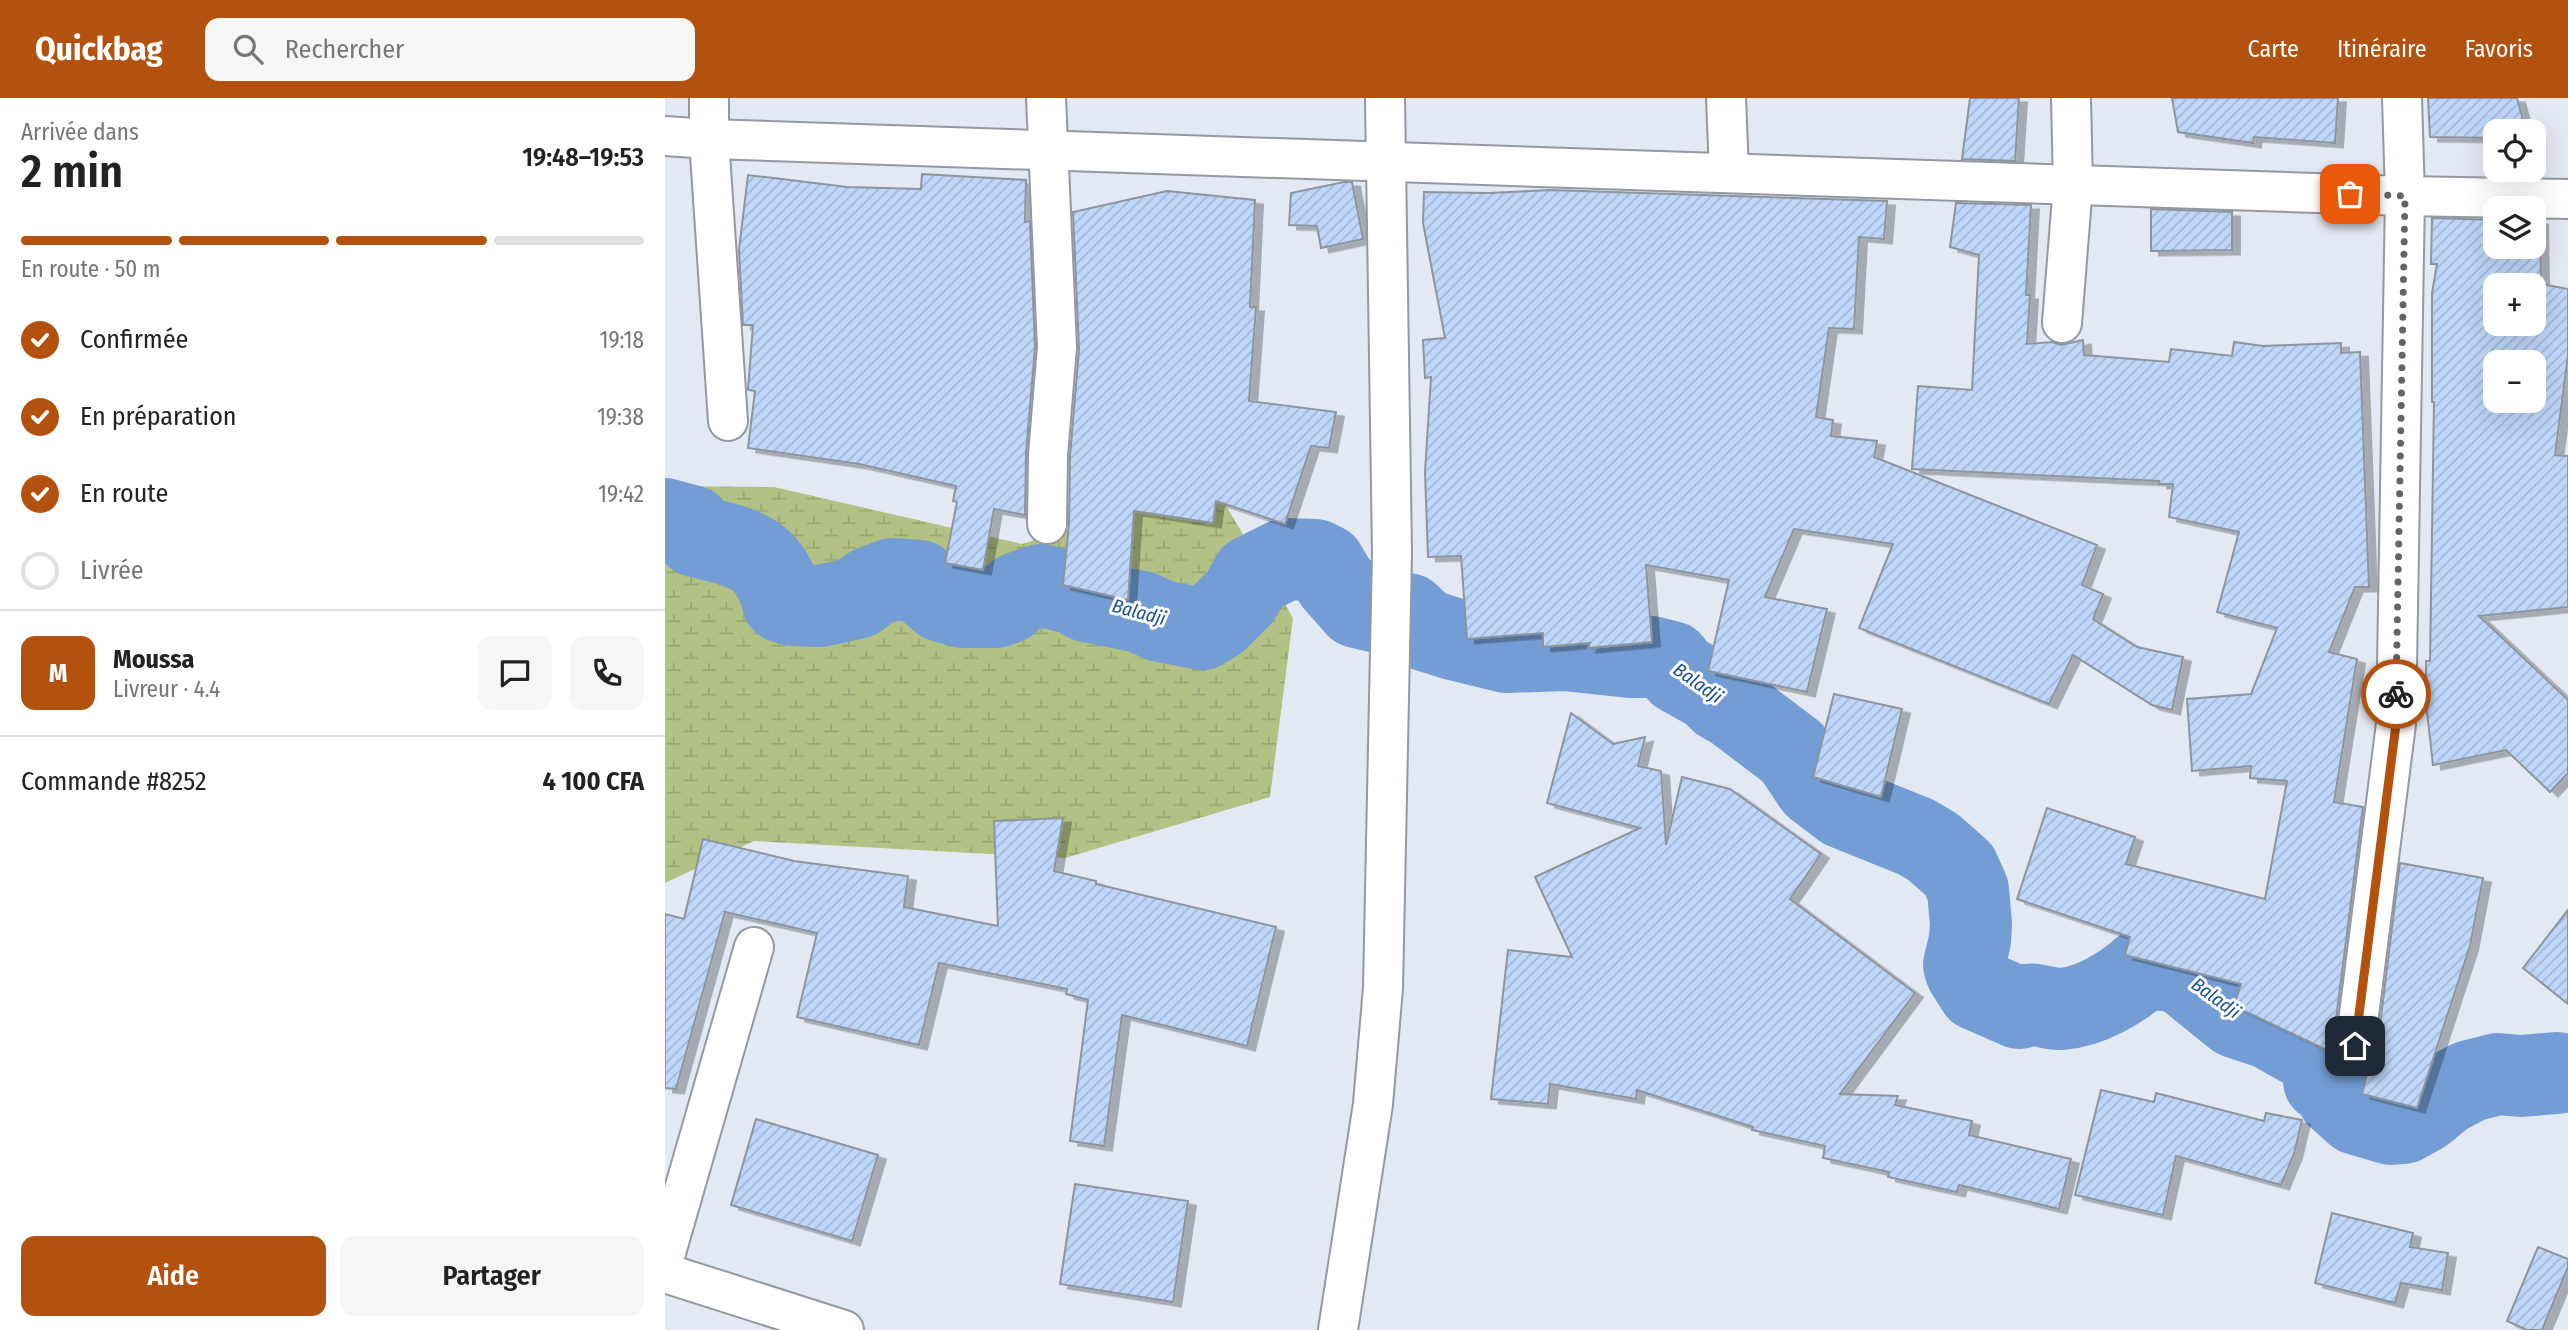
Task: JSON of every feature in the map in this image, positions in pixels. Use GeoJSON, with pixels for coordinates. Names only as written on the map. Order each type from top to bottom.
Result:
{"type":"FeatureCollection","features":[{"type":"Feature","properties":{"kind":"street"},"geometry":{"type":"LineString","coordinates":[[709,98],[709,139],[728,421]]}},
{"type":"Feature","properties":{"kind":"street"},"geometry":{"type":"LineString","coordinates":[[1047,98],[1057,348],[1048,455],[1047,524]]}},
{"type":"Feature","properties":{"kind":"street"},"geometry":{"type":"LineString","coordinates":[[1338,1330],[1373,1104],[1383,988],[1392,553],[1385,98]]}},
{"type":"Feature","properties":{"kind":"street"},"geometry":{"type":"LineString","coordinates":[[1726,98],[1728,173]]}},
{"type":"Feature","properties":{"kind":"street"},"geometry":{"type":"LineString","coordinates":[[2062,323],[2073,185],[2071,98]]}},
{"type":"Feature","properties":{"kind":"street"},"geometry":{"type":"LineString","coordinates":[[2355,1046],[2396,724],[2405,196],[2402,98]]}},
{"type":"Feature","properties":{"kind":"street"},"geometry":{"type":"LineString","coordinates":[[665,136],[2405,196],[2568,199]]}},
{"type":"Feature","properties":{"kind":"street"},"geometry":{"type":"LineString","coordinates":[[665,1256],[754,947]]}},
{"type":"Feature","properties":{"kind":"street"},"geometry":{"type":"LineString","coordinates":[[665,1273],[844,1330]]}},
{"type":"Feature","properties":{"kind":"green space","name":"Baladji"},"geometry":{"type":"Polygon","coordinates":[[[1213,484],[1293,618],[1270,797],[1065,858],[754,841],[665,883],[665,486],[774,487],[1022,544],[1213,484]]]}},
{"type":"Feature","properties":{"kind":"building"},"geometry":{"type":"Polygon","coordinates":[[[1970,98],[2019,98],[2015,161],[1962,159],[1970,98]]]}},
{"type":"Feature","properties":{"kind":"building"},"geometry":{"type":"Polygon","coordinates":[[[2172,98],[2338,98],[2335,143],[2254,137],[2253,143],[2178,132],[2172,98]]]}},
{"type":"Feature","properties":{"kind":"building"},"geometry":{"type":"Polygon","coordinates":[[[2428,98],[2517,98],[2523,119],[2483,119],[2483,138],[2430,137],[2428,98]]]}},
{"type":"Feature","properties":{"kind":"building"},"geometry":{"type":"Polygon","coordinates":[[[922,174],[1026,180],[1025,222],[1030,221],[1035,347],[1026,453],[1025,515],[994,509],[983,570],[945,563],[957,502],[953,501],[956,486],[859,464],[748,448],[755,391],[748,390],[753,325],[743,325],[739,250],[748,175],[847,187],[921,189],[922,174]]]}},
{"type":"Feature","properties":{"kind":"building"},"geometry":{"type":"Polygon","coordinates":[[[1352,182],[1363,239],[1321,248],[1317,226],[1289,225],[1291,193],[1352,182]]]}},
{"type":"Feature","properties":{"kind":"building"},"geometry":{"type":"Polygon","coordinates":[[[1550,190],[1887,201],[1884,239],[1859,237],[1854,329],[1829,328],[1816,417],[1833,420],[1831,436],[1877,441],[1874,457],[2097,545],[2082,585],[2103,594],[2093,619],[2137,647],[2183,657],[2172,710],[2152,705],[2073,655],[2049,704],[1859,628],[1893,544],[1794,529],[1765,597],[1827,609],[1807,692],[1708,671],[1729,580],[1646,565],[1652,642],[1588,648],[1590,643],[1543,647],[1543,633],[1467,639],[1461,556],[1428,557],[1425,472],[1431,377],[1425,378],[1423,340],[1445,338],[1423,223],[1424,192],[1550,190]]]}},
{"type":"Feature","properties":{"kind":"building"},"geometry":{"type":"Polygon","coordinates":[[[1167,191],[1255,200],[1250,307],[1256,307],[1249,401],[1336,412],[1329,448],[1311,446],[1285,524],[1216,501],[1213,523],[1134,511],[1128,600],[1063,585],[1079,349],[1073,212],[1167,191]]]}},
{"type":"Feature","properties":{"kind":"building"},"geometry":{"type":"Polygon","coordinates":[[[1956,203],[2031,205],[2026,295],[2030,295],[2027,344],[2053,342],[2061,345],[2083,340],[2084,355],[2169,362],[2171,349],[2232,356],[2234,342],[2263,346],[2341,343],[2341,353],[2360,352],[2369,587],[2355,587],[2329,652],[2357,659],[2334,802],[2363,807],[2333,1043],[2335,1054],[2234,1006],[2241,984],[2125,955],[2130,937],[2017,899],[2047,808],[2135,837],[2126,864],[2265,899],[2287,781],[2250,778],[2251,766],[2192,771],[2187,699],[2251,694],[2277,628],[2217,612],[2239,532],[2169,517],[2173,484],[2159,484],[2159,481],[1912,469],[1918,386],[1972,390],[1979,255],[1950,247],[1956,203]]]}},
{"type":"Feature","properties":{"kind":"building"},"geometry":{"type":"Polygon","coordinates":[[[2151,209],[2232,212],[2232,250],[2151,251],[2151,209]]]}},
{"type":"Feature","properties":{"kind":"building"},"geometry":{"type":"Polygon","coordinates":[[[2432,218],[2483,220],[2483,259],[2541,259],[2541,273],[2483,273],[2483,336],[2546,336],[2546,285],[2568,289],[2568,355],[2555,455],[2568,456],[2568,607],[2479,616],[2568,700],[2568,773],[2550,792],[2506,750],[2433,765],[2423,676],[2426,676],[2426,661],[2430,661],[2434,402],[2432,293],[2437,264],[2431,264],[2432,218]]]}},
{"type":"Feature","properties":{"kind":"building"},"geometry":{"type":"Polygon","coordinates":[[[1834,694],[1902,709],[1881,797],[1813,777],[1834,694]]]}},
{"type":"Feature","properties":{"kind":"building"},"geometry":{"type":"Polygon","coordinates":[[[1571,713],[1613,744],[1645,737],[1638,766],[1661,771],[1666,845],[1682,777],[1730,789],[1821,854],[1790,899],[1915,993],[1840,1094],[1898,1096],[1895,1105],[1972,1121],[1969,1135],[2071,1159],[2059,1209],[1959,1185],[1957,1192],[1888,1177],[1889,1172],[1823,1158],[1825,1146],[1752,1130],[1753,1127],[1637,1090],[1636,1099],[1550,1084],[1548,1104],[1491,1099],[1508,950],[1572,957],[1535,877],[1640,828],[1547,803],[1571,713]]]}},
{"type":"Feature","properties":{"kind":"building"},"geometry":{"type":"Polygon","coordinates":[[[1063,818],[1054,871],[1096,881],[1096,884],[1276,927],[1247,1046],[1122,1015],[1104,1146],[1070,1141],[1088,1000],[1066,994],[1067,989],[939,963],[919,1045],[797,1017],[817,933],[725,912],[676,1089],[665,1088],[665,914],[684,919],[703,839],[794,861],[908,876],[904,907],[998,926],[994,821],[1063,818]]]}},
{"type":"Feature","properties":{"kind":"building"},"geometry":{"type":"Polygon","coordinates":[[[2400,863],[2483,878],[2470,946],[2417,1108],[2362,1094],[2370,1061],[2377,1049],[2400,863]]]}},
{"type":"Feature","properties":{"kind":"building"},"geometry":{"type":"Polygon","coordinates":[[[2568,910],[2568,1004],[2523,968],[2568,910]]]}},
{"type":"Feature","properties":{"kind":"building"},"geometry":{"type":"Polygon","coordinates":[[[2101,1090],[2154,1102],[2156,1093],[2264,1121],[2266,1113],[2302,1120],[2294,1154],[2281,1185],[2176,1156],[2163,1215],[2075,1195],[2101,1090]]]}},
{"type":"Feature","properties":{"kind":"building"},"geometry":{"type":"Polygon","coordinates":[[[756,1119],[878,1155],[852,1241],[731,1205],[756,1119]]]}},
{"type":"Feature","properties":{"kind":"building"},"geometry":{"type":"Polygon","coordinates":[[[1075,1184],[1188,1201],[1173,1302],[1060,1284],[1075,1184]]]}},
{"type":"Feature","properties":{"kind":"building"},"geometry":{"type":"Polygon","coordinates":[[[2332,1213],[2413,1233],[2410,1247],[2448,1253],[2442,1290],[2401,1283],[2395,1303],[2315,1283],[2332,1213]]]}},
{"type":"Feature","properties":{"kind":"building"},"geometry":{"type":"Polygon","coordinates":[[[2538,1247],[2568,1259],[2568,1267],[2542,1330],[2527,1330],[2507,1321],[2538,1247]]]}},
{"type":"Feature","properties":{"kind":"waterway","name":"Baladji"},"geometry":{"type":"LineString","coordinates":[[665,519],[691,526],[696,536],[752,554],[770,571],[783,602],[793,605],[820,606],[857,598],[871,587],[892,579],[919,581],[942,601],[963,607],[995,607],[1007,603],[1018,593],[1041,585],[1075,594],[1087,601],[1202,629],[1217,620],[1241,596],[1252,576],[1286,559],[1315,560],[1325,565],[1335,582],[1357,607],[1408,614],[1425,630],[1457,640],[1506,652],[1565,650],[1651,657],[1671,662],[1679,673],[1711,691],[1793,753],[1815,786],[1844,808],[1916,837],[1933,847],[1959,870],[1968,890],[1971,924],[1964,965],[1978,990],[2019,1008],[2029,1004],[2061,1009],[2083,1005],[2105,995],[2143,969],[2183,974],[2236,1017],[2269,1028],[2321,1057],[2324,1081],[2335,1088],[2338,1097],[2357,1114],[2391,1124],[2403,1123],[2423,1112],[2445,1094],[2470,1081],[2498,1074],[2521,1076],[2557,1073]]}},
{"type":"Feature","properties":{"kind":"waterway","name":"Baladji"},"geometry":{"type":"LineString","coordinates":[[2568,1066],[2557,1073],[2568,1080]]}},
{"type":"Feature","properties":{"kind":"way so far"},"geometry":{"type":"LineString","coordinates":[[2350,194],[2405,196],[2396,694]]}},
{"type":"Feature","properties":{"kind":"route"},"geometry":{"type":"LineString","coordinates":[[2355,1046],[2396,724],[2396,694]]}}]}
